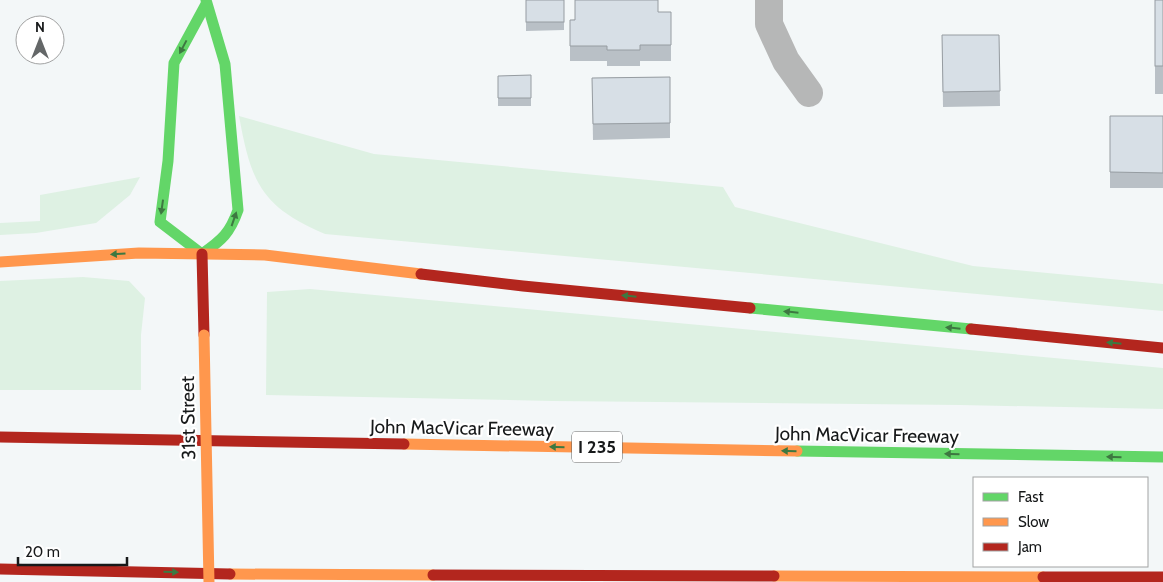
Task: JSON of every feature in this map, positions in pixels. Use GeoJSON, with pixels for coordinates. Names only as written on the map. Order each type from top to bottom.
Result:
{"type":"FeatureCollection","features":[{"type":"Feature","properties":{"kind":"main road"},"geometry":{"type":"LineString","coordinates":[[202,254],[160,222],[168,160],[174,63],[206,2]]}},
{"type":"Feature","properties":{"kind":"main road"},"geometry":{"type":"LineString","coordinates":[[202,254],[223,240],[232,227],[238,210],[225,64],[206,2]]}},
{"type":"Feature","properties":{"kind":"main road"},"geometry":{"type":"LineString","coordinates":[[0,262],[139,253],[265,255],[523,286],[1163,348]]}},
{"type":"Feature","properties":{"kind":"main road","name":"31st Street"},"geometry":{"type":"LineString","coordinates":[[202,254],[210,582]]}},
{"type":"Feature","properties":{"kind":"main road","name":"John MacVicar Freeway"},"geometry":{"type":"LineString","coordinates":[[0,437],[1163,457]]}},
{"type":"Feature","properties":{"kind":"main road"},"geometry":{"type":"LineString","coordinates":[[0,569],[295,574],[1163,577]]}},
{"type":"Feature","properties":{"kind":"street"},"geometry":{"type":"LineString","coordinates":[[769,0],[769,24],[786,61],[810,93]]}},
{"type":"Feature","properties":{"kind":"green space"},"geometry":{"type":"Polygon","coordinates":[[[239,116],[374,154],[723,187],[735,207],[973,266],[1163,284],[1163,311],[325,234],[303,224],[286,213],[263,190],[248,158],[239,116]]]}},
{"type":"Feature","properties":{"kind":"green space"},"geometry":{"type":"Polygon","coordinates":[[[140,177],[130,195],[96,223],[36,233],[0,235],[0,223],[40,221],[40,195],[140,177]]]}},
{"type":"Feature","properties":{"kind":"green space"},"geometry":{"type":"Polygon","coordinates":[[[83,277],[129,281],[145,298],[141,335],[141,390],[0,390],[0,281],[83,277]]]}},
{"type":"Feature","properties":{"kind":"green space"},"geometry":{"type":"Polygon","coordinates":[[[310,289],[1163,368],[1163,409],[552,401],[266,395],[267,292],[310,289]]]}},
{"type":"Feature","properties":{"kind":"building"},"geometry":{"type":"Polygon","coordinates":[[[526,0],[564,0],[564,22],[526,22],[526,0]]]}},
{"type":"Feature","properties":{"kind":"building"},"geometry":{"type":"Polygon","coordinates":[[[575,0],[658,0],[658,12],[671,12],[671,45],[640,45],[640,50],[607,50],[607,46],[570,46],[570,20],[575,20],[575,0]]]}},
{"type":"Feature","properties":{"kind":"building"},"geometry":{"type":"Polygon","coordinates":[[[1155,0],[1163,0],[1163,66],[1155,66],[1155,0]]]}},
{"type":"Feature","properties":{"kind":"building"},"geometry":{"type":"Polygon","coordinates":[[[942,35],[999,35],[1000,91],[943,92],[942,35]]]}},
{"type":"Feature","properties":{"kind":"building"},"geometry":{"type":"Polygon","coordinates":[[[531,75],[531,98],[498,98],[498,76],[531,75]]]}},
{"type":"Feature","properties":{"kind":"building"},"geometry":{"type":"Polygon","coordinates":[[[670,77],[670,123],[593,124],[592,78],[670,77]]]}},
{"type":"Feature","properties":{"kind":"building"},"geometry":{"type":"Polygon","coordinates":[[[1110,116],[1163,116],[1163,173],[1110,172],[1110,116]]]}},
{"type":"Feature","properties":{"kind":"traffic: fast"},"geometry":{"type":"LineString","coordinates":[[202,254],[225,235],[232,225],[238,210],[225,64],[206,0]]}},
{"type":"Feature","properties":{"kind":"traffic: fast"},"geometry":{"type":"LineString","coordinates":[[202,254],[160,222],[168,161],[174,63],[206,4]]}},
{"type":"Feature","properties":{"kind":"traffic: fast"},"geometry":{"type":"LineString","coordinates":[[750,308],[971,329]]}},
{"type":"Feature","properties":{"kind":"traffic: fast"},"geometry":{"type":"LineString","coordinates":[[797,451],[1163,457]]}},
{"type":"Feature","properties":{"kind":"traffic: slow"},"geometry":{"type":"LineString","coordinates":[[0,262],[139,253],[265,255],[421,274]]}},
{"type":"Feature","properties":{"kind":"traffic: slow"},"geometry":{"type":"LineString","coordinates":[[204,335],[209,582]]}},
{"type":"Feature","properties":{"kind":"traffic: slow"},"geometry":{"type":"LineString","coordinates":[[404,444],[797,451]]}},
{"type":"Feature","properties":{"kind":"traffic: slow"},"geometry":{"type":"LineString","coordinates":[[230,574],[433,575]]}},
{"type":"Feature","properties":{"kind":"traffic: slow"},"geometry":{"type":"LineString","coordinates":[[774,576],[1043,577]]}},
{"type":"Feature","properties":{"kind":"traffic: jam"},"geometry":{"type":"LineString","coordinates":[[202,254],[204,335]]}},
{"type":"Feature","properties":{"kind":"traffic: jam"},"geometry":{"type":"LineString","coordinates":[[421,274],[750,308]]}},
{"type":"Feature","properties":{"kind":"traffic: jam"},"geometry":{"type":"LineString","coordinates":[[971,329],[1163,348]]}},
{"type":"Feature","properties":{"kind":"traffic: jam"},"geometry":{"type":"LineString","coordinates":[[0,437],[404,444]]}},
{"type":"Feature","properties":{"kind":"traffic: jam"},"geometry":{"type":"LineString","coordinates":[[0,569],[230,574]]}},
{"type":"Feature","properties":{"kind":"traffic: jam"},"geometry":{"type":"LineString","coordinates":[[433,575],[774,576]]}},
{"type":"Feature","properties":{"kind":"traffic: jam"},"geometry":{"type":"LineString","coordinates":[[1043,577],[1163,577]]}}]}
